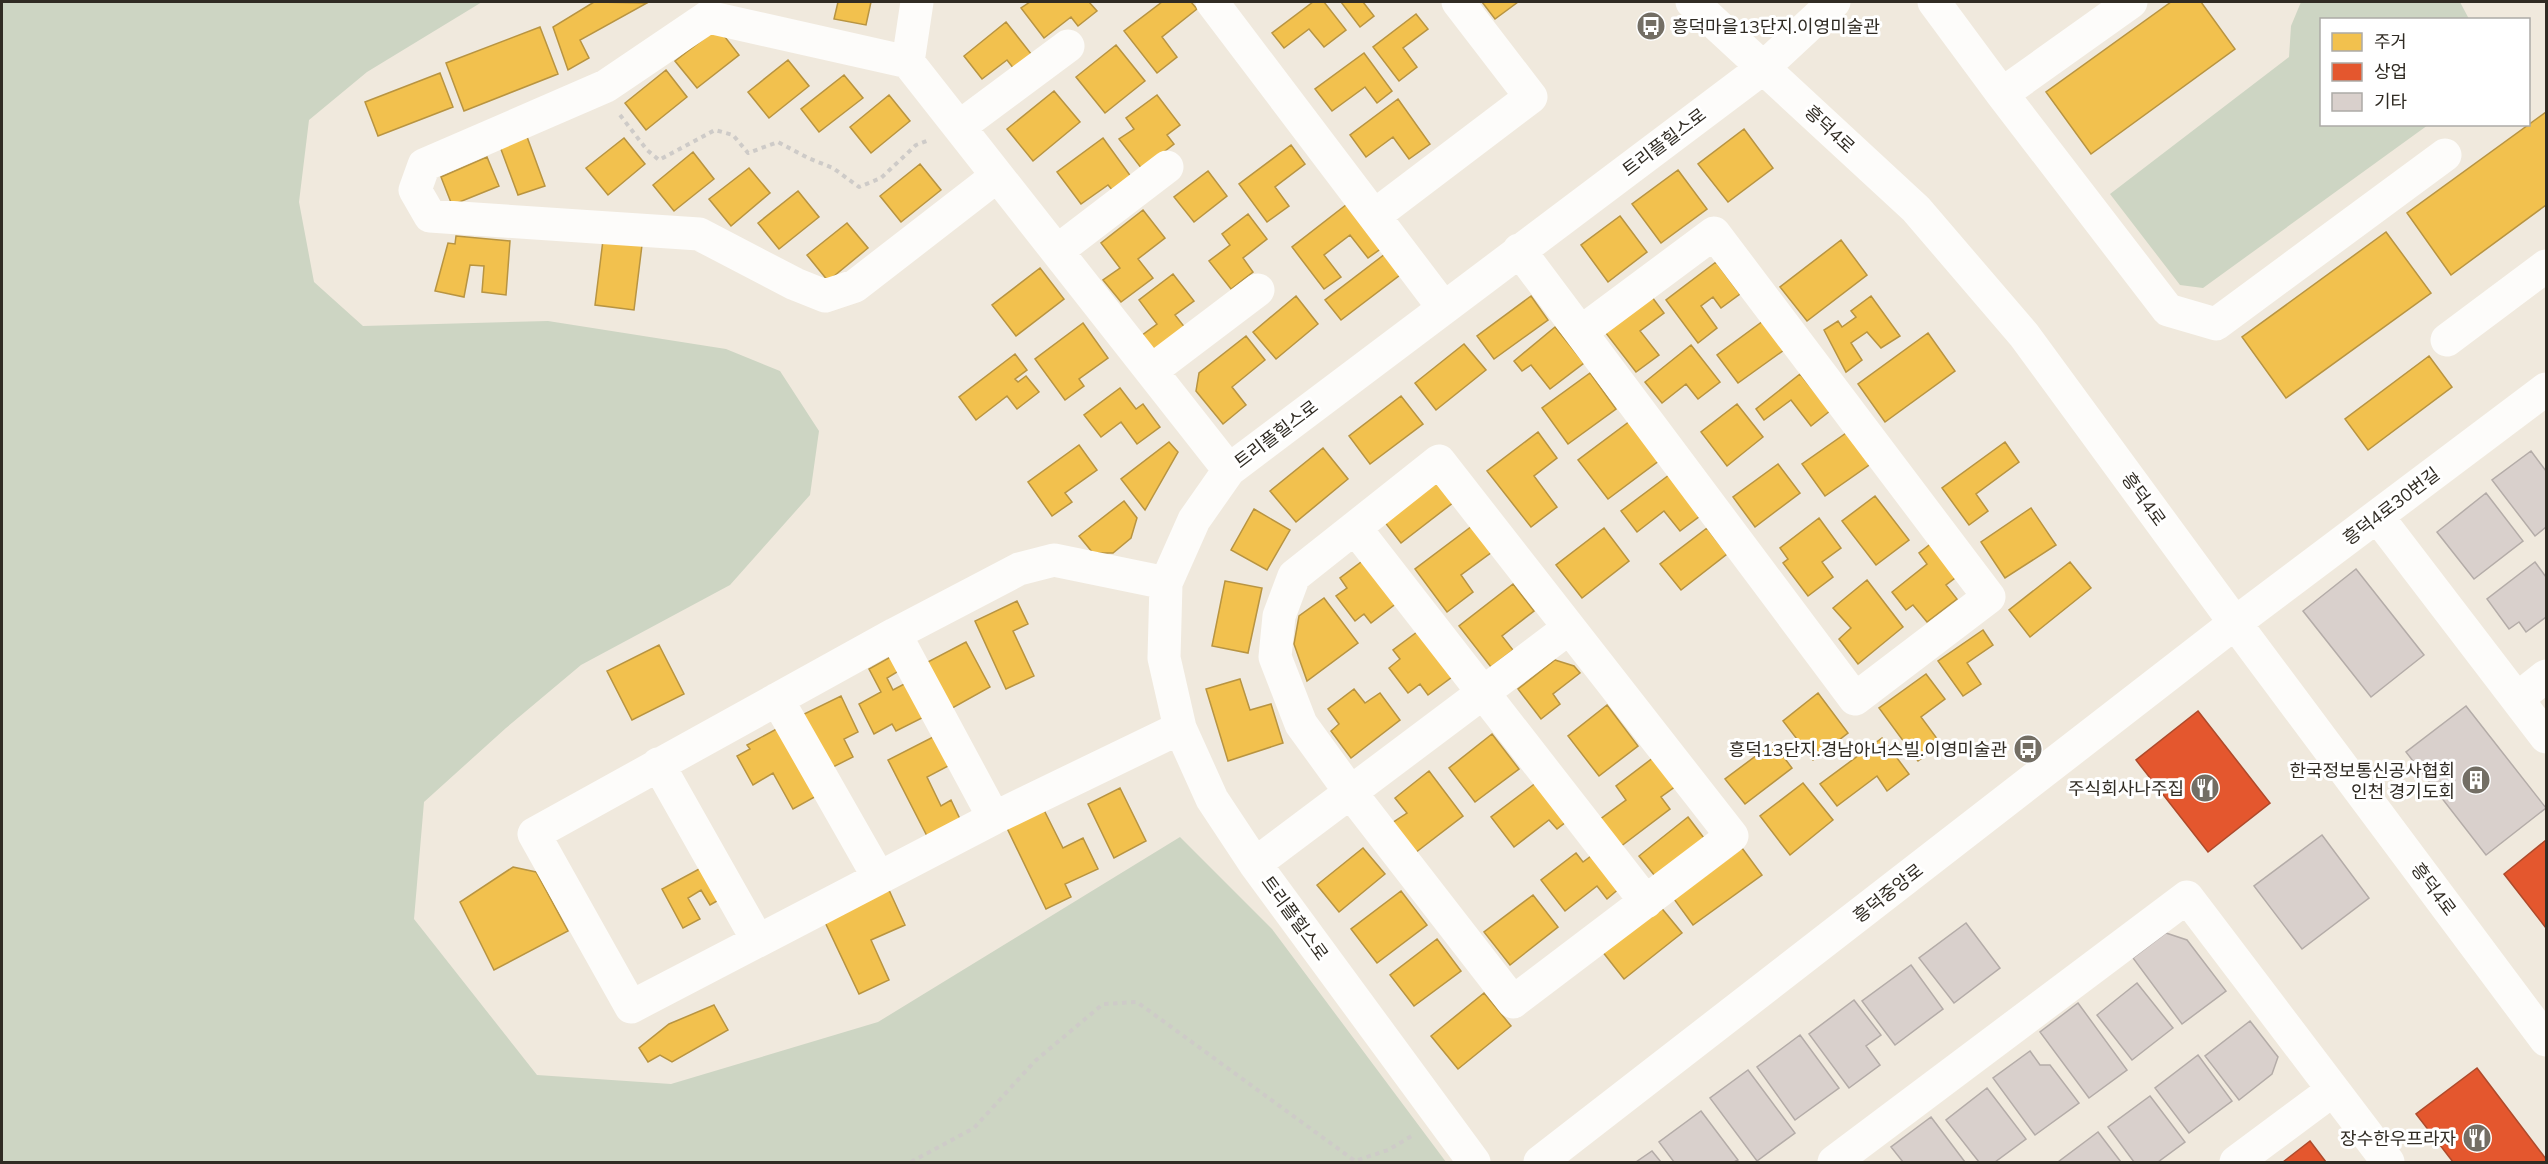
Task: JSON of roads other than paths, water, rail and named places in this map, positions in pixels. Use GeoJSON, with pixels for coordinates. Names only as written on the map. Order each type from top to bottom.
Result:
{"type":"FeatureCollection","features":[{"type":"Feature","properties":{"kind":"street"},"geometry":{"type":"LineString","coordinates":[[916,2],[908,62],[948,134],[998,176],[1229,470]]}},
{"type":"Feature","properties":{"kind":"street"},"geometry":{"type":"LineString","coordinates":[[1212,2],[1443,307]]}},
{"type":"Feature","properties":{"kind":"street"},"geometry":{"type":"LineString","coordinates":[[1374,216],[1531,97],[1458,2]]}},
{"type":"Feature","properties":{"kind":"street","name":"흥덕4로"},"geometry":{"type":"LineString","coordinates":[[1692,2],[1916,209],[2025,335],[2235,623],[2547,1040]]}},
{"type":"Feature","properties":{"kind":"street","name":"트리플힐스로"},"geometry":{"type":"LineString","coordinates":[[1474,1162],[1255,864],[1212,799],[1179,728],[1164,658],[1166,583],[1194,520],[1229,470],[1763,68],[1834,2]]}},
{"type":"Feature","properties":{"kind":"street"},"geometry":{"type":"LineString","coordinates":[[1934,2],[2168,310],[2216,324],[2445,155]]}},
{"type":"Feature","properties":{"kind":"street"},"geometry":{"type":"LineString","coordinates":[[2002,94],[2131,2]]}},
{"type":"Feature","properties":{"kind":"street"},"geometry":{"type":"LineString","coordinates":[[908,62],[708,17],[600,88],[424,165],[415,190],[430,216],[699,234],[795,284],[825,296],[855,286],[998,176]]}},
{"type":"Feature","properties":{"kind":"street"},"geometry":{"type":"LineString","coordinates":[[948,134],[1068,46]]}},
{"type":"Feature","properties":{"kind":"street"},"geometry":{"type":"LineString","coordinates":[[1057,251],[1167,167]]}},
{"type":"Feature","properties":{"kind":"street"},"geometry":{"type":"LineString","coordinates":[[1519,250],[1855,699],[1989,597],[1714,233],[1581,332]]}},
{"type":"Feature","properties":{"kind":"street"},"geometry":{"type":"LineString","coordinates":[[2447,340],[2547,266]]}},
{"type":"Feature","properties":{"kind":"street"},"geometry":{"type":"LineString","coordinates":[[1151,371],[1258,290]]}},
{"type":"Feature","properties":{"kind":"street","name":"흥덕4로30번길"},"geometry":{"type":"LineString","coordinates":[[2235,623],[2547,389]]}},
{"type":"Feature","properties":{"kind":"street"},"geometry":{"type":"LineString","coordinates":[[1439,461],[1732,837],[1514,1002],[1351,793],[1301,724],[1275,657],[1279,616],[1294,576],[1355,528],[1439,461]]}},
{"type":"Feature","properties":{"kind":"street"},"geometry":{"type":"LineString","coordinates":[[2377,516],[2547,737]]}},
{"type":"Feature","properties":{"kind":"street"},"geometry":{"type":"LineString","coordinates":[[1355,528],[1646,902]]}},
{"type":"Feature","properties":{"kind":"street"},"geometry":{"type":"LineString","coordinates":[[1166,583],[1054,560],[1019,569],[895,634],[534,834],[631,1007],[994,818],[1179,728]]}},
{"type":"Feature","properties":{"kind":"street","name":"흥덕중앙로"},"geometry":{"type":"LineString","coordinates":[[1540,1162],[2235,623]]}},
{"type":"Feature","properties":{"kind":"street"},"geometry":{"type":"LineString","coordinates":[[1255,864],[1569,628]]}},
{"type":"Feature","properties":{"kind":"street"},"geometry":{"type":"LineString","coordinates":[[895,634],[994,818]]}},
{"type":"Feature","properties":{"kind":"street"},"geometry":{"type":"LineString","coordinates":[[2517,699],[2547,676]]}},
{"type":"Feature","properties":{"kind":"street"},"geometry":{"type":"LineString","coordinates":[[777,699],[879,878]]}},
{"type":"Feature","properties":{"kind":"street"},"geometry":{"type":"LineString","coordinates":[[658,764],[758,941]]}},
{"type":"Feature","properties":{"kind":"street"},"geometry":{"type":"LineString","coordinates":[[1834,1162],[2187,897],[2388,1162]]}},
{"type":"Feature","properties":{"kind":"street"},"geometry":{"type":"LineString","coordinates":[[2236,1162],[2333,1090]]}},
{"type":"Feature","properties":{"kind":"place","name":"흥덕마을13단지.이영미술관"},"geometry":{"type":"Point","coordinates":[1651,26]}},
{"type":"Feature","properties":{"kind":"place","name":"흥덕13단지.경남아너스빌.이영미술관"},"geometry":{"type":"Point","coordinates":[2028,749]}},
{"type":"Feature","properties":{"kind":"place","name":"한국정보통신공사협회 인천 경기도회"},"geometry":{"type":"Point","coordinates":[2476,780]}},
{"type":"Feature","properties":{"kind":"place","name":"주식회사나주집"},"geometry":{"type":"Point","coordinates":[2205,788]}},
{"type":"Feature","properties":{"kind":"place","name":"장수한우프라자"},"geometry":{"type":"Point","coordinates":[2477,1138]}}]}
